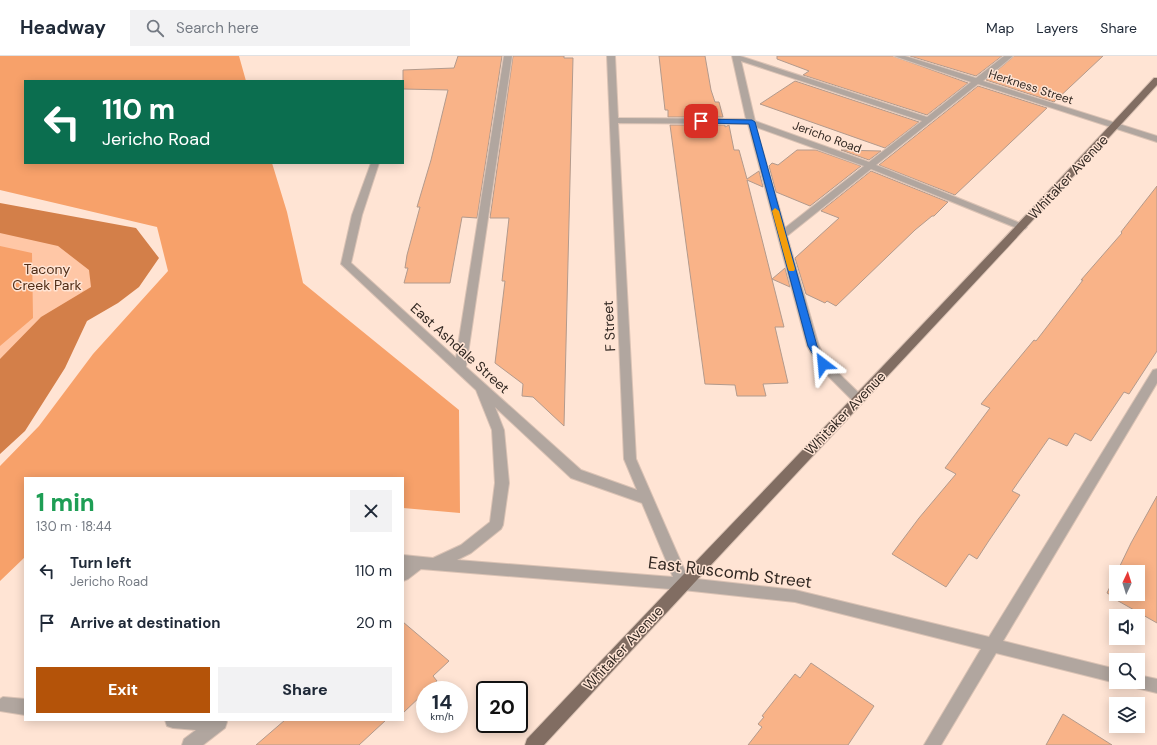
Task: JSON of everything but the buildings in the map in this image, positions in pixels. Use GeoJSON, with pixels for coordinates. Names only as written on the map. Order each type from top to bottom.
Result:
{"type":"FeatureCollection","features":[{"type":"Feature","properties":{"kind":"main road","name":"Whitaker Avenue"},"geometry":{"type":"LineString","coordinates":[[534,745],[683,584],[1022,227],[1157,80]]}},
{"type":"Feature","properties":{"kind":"street"},"geometry":{"type":"LineString","coordinates":[[460,369],[508,56]]}},
{"type":"Feature","properties":{"kind":"street","name":"F Street"},"geometry":{"type":"LineString","coordinates":[[611,56],[630,459],[683,584]]}},
{"type":"Feature","properties":{"kind":"street"},"geometry":{"type":"LineString","coordinates":[[736,56],[928,120]]}},
{"type":"Feature","properties":{"kind":"street"},"geometry":{"type":"LineString","coordinates":[[736,56],[782,235],[813,346],[823,364],[858,399]]}},
{"type":"Feature","properties":{"kind":"street","name":"Herkness Street"},"geometry":{"type":"LineString","coordinates":[[898,56],[1157,139]]}},
{"type":"Feature","properties":{"kind":"street"},"geometry":{"type":"LineString","coordinates":[[782,235],[869,165],[978,82],[1009,56]]}},
{"type":"Feature","properties":{"kind":"street","name":"Jericho Road"},"geometry":{"type":"LineString","coordinates":[[614,120],[752,122],[869,165],[1022,227]]}},
{"type":"Feature","properties":{"kind":"street","name":"East Ashdale Street"},"geometry":{"type":"LineString","coordinates":[[375,164],[358,215],[346,264],[576,474],[647,499]]}},
{"type":"Feature","properties":{"kind":"street"},"geometry":{"type":"LineString","coordinates":[[932,745],[994,646],[1157,373]]}},
{"type":"Feature","properties":{"kind":"street"},"geometry":{"type":"LineString","coordinates":[[434,564],[466,549],[496,526],[502,483],[498,430],[481,387]]}},
{"type":"Feature","properties":{"kind":"street","name":"East Ruscomb Street"},"geometry":{"type":"LineString","coordinates":[[404,561],[683,584],[795,596],[1109,674]]}},
{"type":"Feature","properties":{"kind":"street"},"geometry":{"type":"LineString","coordinates":[[404,574],[419,562]]}},
{"type":"Feature","properties":{"kind":"street"},"geometry":{"type":"LineString","coordinates":[[1145,683],[1157,686]]}},
{"type":"Feature","properties":{"kind":"street"},"geometry":{"type":"LineString","coordinates":[[3,704],[24,706]]}},
{"type":"Feature","properties":{"kind":"street"},"geometry":{"type":"LineString","coordinates":[[196,721],[219,722]]}},
{"type":"Feature","properties":{"kind":"street"},"geometry":{"type":"LineString","coordinates":[[190,745],[219,722]]}},
{"type":"Feature","properties":{"kind":"green space","name":"Tacony Creek Park"},"geometry":{"type":"Polygon","coordinates":[[[0,214],[129,251],[0,409],[0,214]]]}},
{"type":"Feature","properties":{"kind":"shaded area"},"geometry":{"type":"Polygon","coordinates":[[[0,56],[239,56],[246,80],[24,80],[24,164],[272,164],[287,212],[303,283],[459,410],[460,513],[404,508],[404,477],[24,477],[24,558],[0,581],[0,466],[39,426],[93,354],[168,271],[157,227],[0,190],[0,56]]]}},
{"type":"Feature","properties":{"kind":"shaded area"},"geometry":{"type":"Polygon","coordinates":[[[0,203],[136,228],[159,258],[139,287],[118,303],[87,321],[65,368],[25,431],[0,454],[0,359],[41,317],[91,287],[89,270],[58,246],[0,233],[0,203]]]}},
{"type":"Feature","properties":{"kind":"shaded area"},"geometry":{"type":"Polygon","coordinates":[[[0,246],[32,253],[33,318],[0,346],[0,246]]]}},
{"type":"Feature","properties":{"kind":"slow traffic"},"geometry":{"type":"LineString","coordinates":[[775,211],[791,269]]}},
{"type":"Feature","properties":{"kind":"route"},"geometry":{"type":"LineString","coordinates":[[701,121],[752,122],[813,346],[823,364]]}}]}
